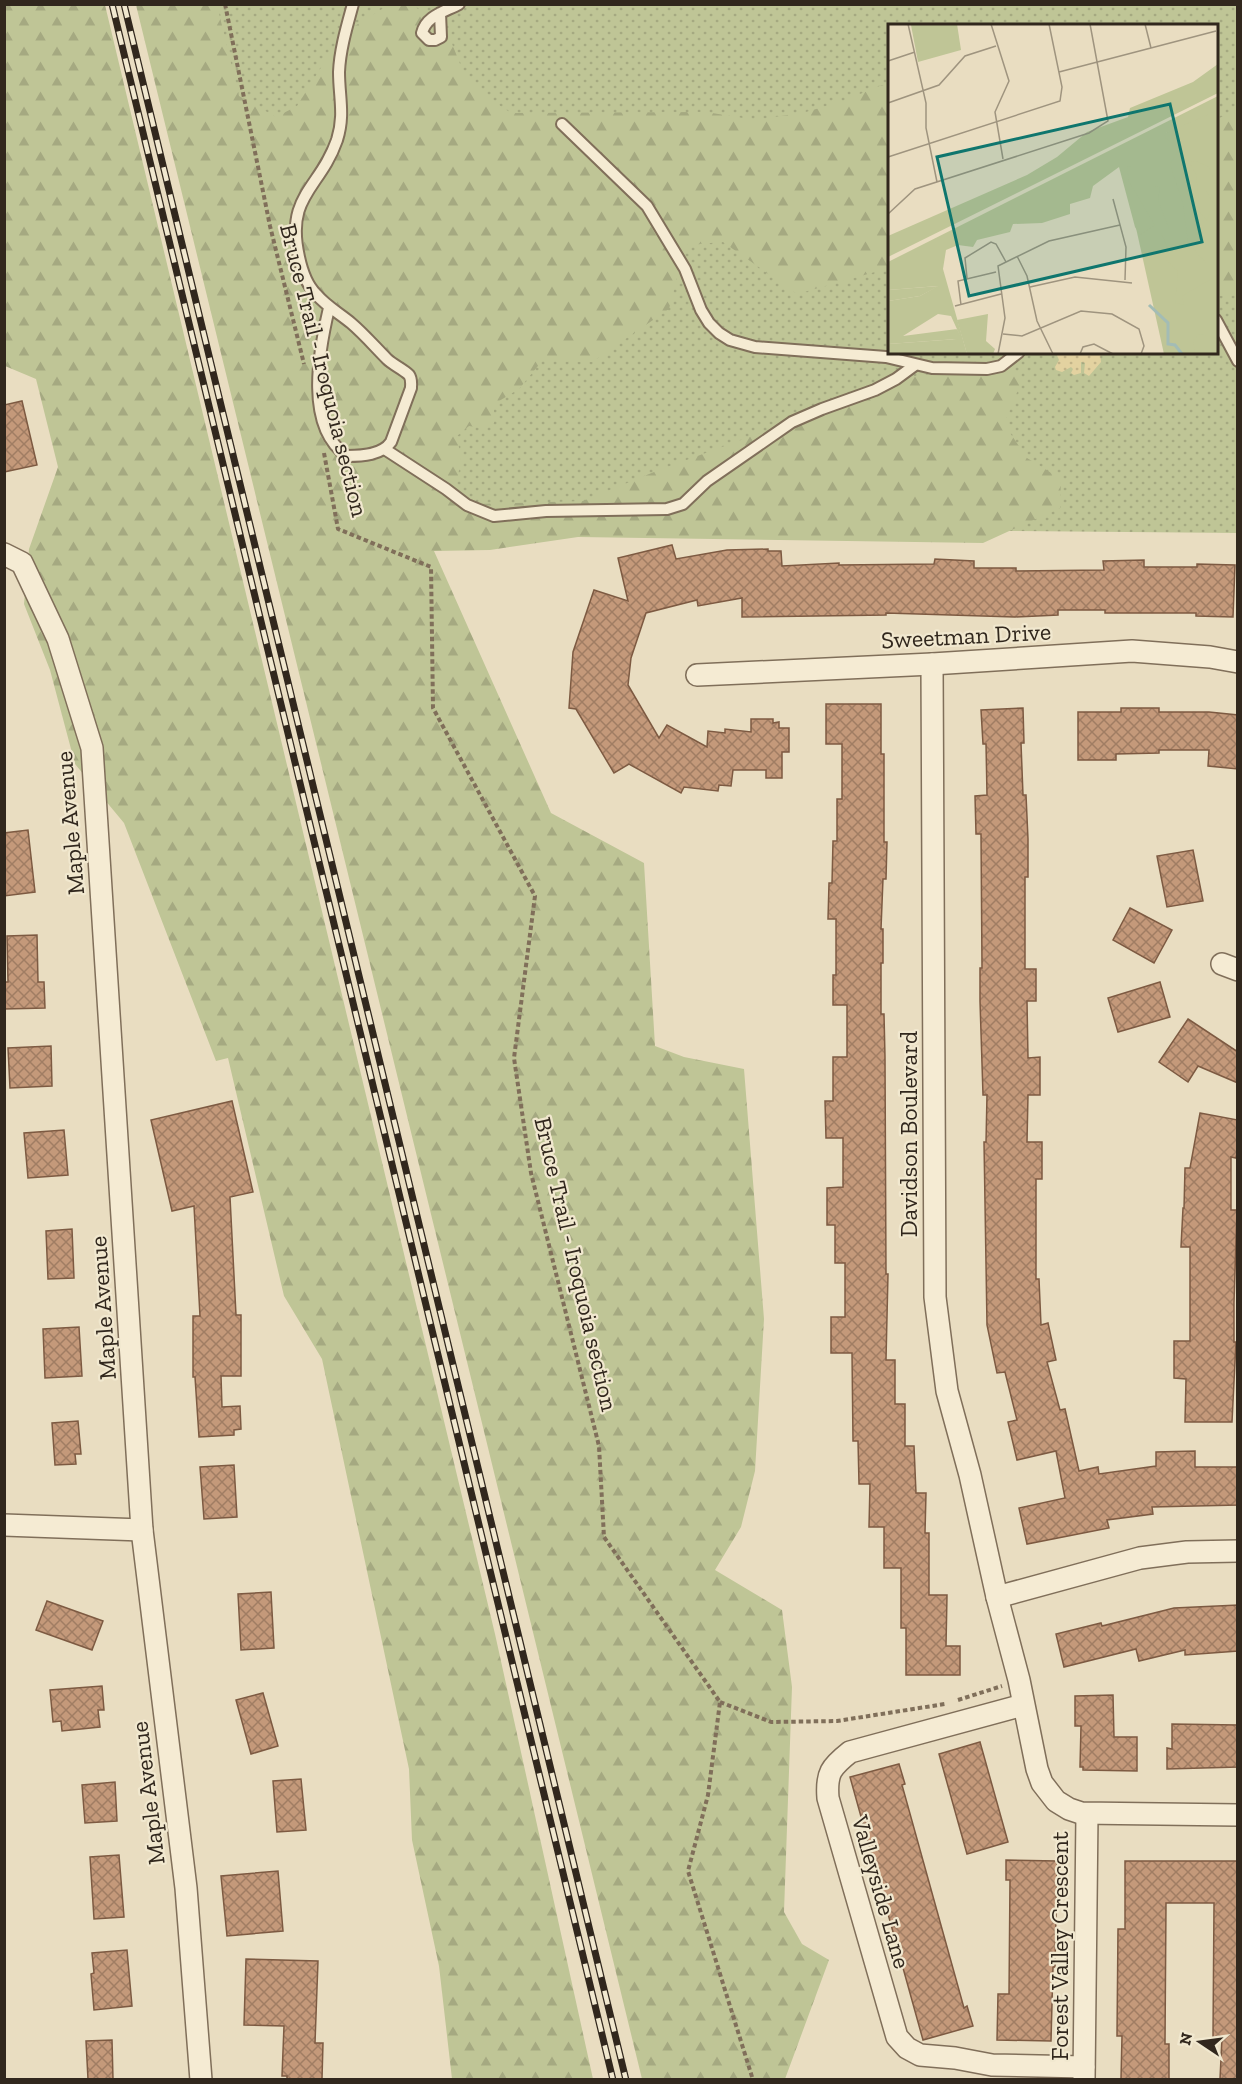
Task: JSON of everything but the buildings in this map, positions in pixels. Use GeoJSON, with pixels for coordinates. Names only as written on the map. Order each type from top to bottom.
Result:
{"type":"FeatureCollection","features":[{"type":"Feature","properties":{"kind":"street","name":"Maple Avenue"},"geometry":{"type":"LineString","coordinates":[[4,554],[22,563],[58,639],[92,748],[142,1530],[186,1888],[201,2079]]}},
{"type":"Feature","properties":{"kind":"street","name":"Sweetman Drive"},"geometry":{"type":"LineString","coordinates":[[697,675],[933,664],[1132,651],[1210,657],[1238,662]]}},
{"type":"Feature","properties":{"kind":"street","name":"Davidson Boulevard"},"geometry":{"type":"LineString","coordinates":[[933,664],[935,1297],[947,1392],[970,1475],[997,1597],[1019,1680],[1037,1768],[1042,1783],[1056,1801],[1069,1809],[1086,1814]]}},
{"type":"Feature","properties":{"kind":"street"},"geometry":{"type":"LineString","coordinates":[[4,1525],[142,1530]]}},
{"type":"Feature","properties":{"kind":"street"},"geometry":{"type":"LineString","coordinates":[[997,1597],[1140,1558],[1187,1552],[1238,1551]]}},
{"type":"Feature","properties":{"kind":"street","name":"Valleyside Lane"},"geometry":{"type":"LineString","coordinates":[[1023,1705],[850,1752],[834,1765],[829,1773],[828,1798],[897,2037],[907,2048],[920,2055],[955,2058],[992,2065],[1084,2073]]}},
{"type":"Feature","properties":{"kind":"street"},"geometry":{"type":"LineString","coordinates":[[1086,1814],[1238,1815]]}},
{"type":"Feature","properties":{"kind":"street","name":"Forest Valley Crescent"},"geometry":{"type":"LineString","coordinates":[[1084,2073],[1086,1814]]}},
{"type":"Feature","properties":{"kind":"lane"},"geometry":{"type":"LineString","coordinates":[[353,4],[342,47],[339,72],[341,124],[331,152],[300,203],[295,222],[299,258],[305,280],[314,293],[329,308],[351,324],[387,359],[409,375],[411,380],[411,388],[386,450]]}},
{"type":"Feature","properties":{"kind":"lane"},"geometry":{"type":"LineString","coordinates":[[440,13],[459,4]]}},
{"type":"Feature","properties":{"kind":"lane"},"geometry":{"type":"LineString","coordinates":[[562,124],[647,206],[685,268],[705,317],[724,337],[755,347],[803,352],[876,355],[932,368],[987,369],[1001,366],[1016,354]]}},
{"type":"Feature","properties":{"kind":"lane"},"geometry":{"type":"LineString","coordinates":[[329,308],[322,343],[318,391],[322,416],[331,440],[347,456],[386,450],[467,505],[494,516],[546,511],[667,509],[683,504],[707,481],[792,422],[831,405],[875,390],[896,379],[915,365]]}},
{"type":"Feature","properties":{"kind":"lane"},"geometry":{"type":"LineString","coordinates":[[1218,324],[1238,362]]}},
{"type":"Feature","properties":{"kind":"path","name":"Bruce Trail - Iroquoia section"},"geometry":{"type":"LineString","coordinates":[[225,4],[270,226],[304,365]]}},
{"type":"Feature","properties":{"kind":"path","name":"Bruce Trail - Iroquoia section"},"geometry":{"type":"LineString","coordinates":[[322,444],[338,529],[431,567],[433,708],[535,896],[514,1058],[531,1173],[599,1446],[604,1537],[720,1702]]}},
{"type":"Feature","properties":{"kind":"path"},"geometry":{"type":"LineString","coordinates":[[753,2079],[688,1871],[708,1795],[720,1702],[771,1722],[837,1721],[948,1703],[1019,1680]]}},
{"type":"Feature","properties":{"kind":"green space"},"geometry":{"type":"Polygon","coordinates":[[[390,4],[412,5],[445,26],[464,74],[482,94],[511,113],[706,112],[755,120],[806,112],[843,101],[882,85],[888,88],[888,268],[797,294],[723,242],[685,245],[669,309],[592,362],[542,361],[519,389],[494,404],[494,423],[482,428],[469,426],[457,436],[461,459],[456,487],[478,504],[583,501],[654,472],[918,375],[987,373],[1002,368],[1023,378],[1004,424],[1027,458],[1061,479],[1060,508],[983,543],[578,537],[490,550],[434,551],[551,813],[644,863],[655,1046],[684,1057],[744,1069],[764,1319],[755,1471],[741,1527],[715,1570],[782,1610],[792,1687],[784,1912],[802,1944],[829,1960],[785,2079],[642,2079],[136,5],[217,5],[239,96],[276,117],[297,106],[342,34],[390,4]]]}},
{"type":"Feature","properties":{"kind":"green space"},"geometry":{"type":"Polygon","coordinates":[[[4,5],[105,5],[495,1634],[593,2079],[452,2079],[439,1966],[412,1840],[409,1769],[322,1359],[284,1296],[228,1058],[216,1061],[124,823],[75,764],[50,670],[24,604],[29,549],[58,467],[36,379],[5,366],[4,5]]]}},
{"type":"Feature","properties":{"kind":"green space"},"geometry":{"type":"Polygon","coordinates":[[[214,5],[1237,5],[1237,533],[345,525],[214,5]]]}},
{"type":"Feature","properties":{"kind":"green space"},"geometry":{"type":"Polygon","coordinates":[[[1237,110],[1237,295],[1218,296],[1218,119],[1237,110]]]}},
{"type":"Feature","properties":{"kind":"sand"},"geometry":{"type":"Polygon","coordinates":[[[1056,354],[1100,354],[1101,362],[1089,376],[1084,373],[1085,363],[1081,362],[1081,373],[1074,375],[1071,373],[1073,369],[1071,367],[1062,372],[1056,370],[1055,367],[1059,360],[1056,354]]]}},
{"type":"Feature","properties":{"kind":"railway"},"geometry":{"type":"LineString","coordinates":[[112,4],[613,2080]]}},
{"type":"Feature","properties":{"kind":"railway"},"geometry":{"type":"LineString","coordinates":[[124,4],[626,2080]]}}]}
